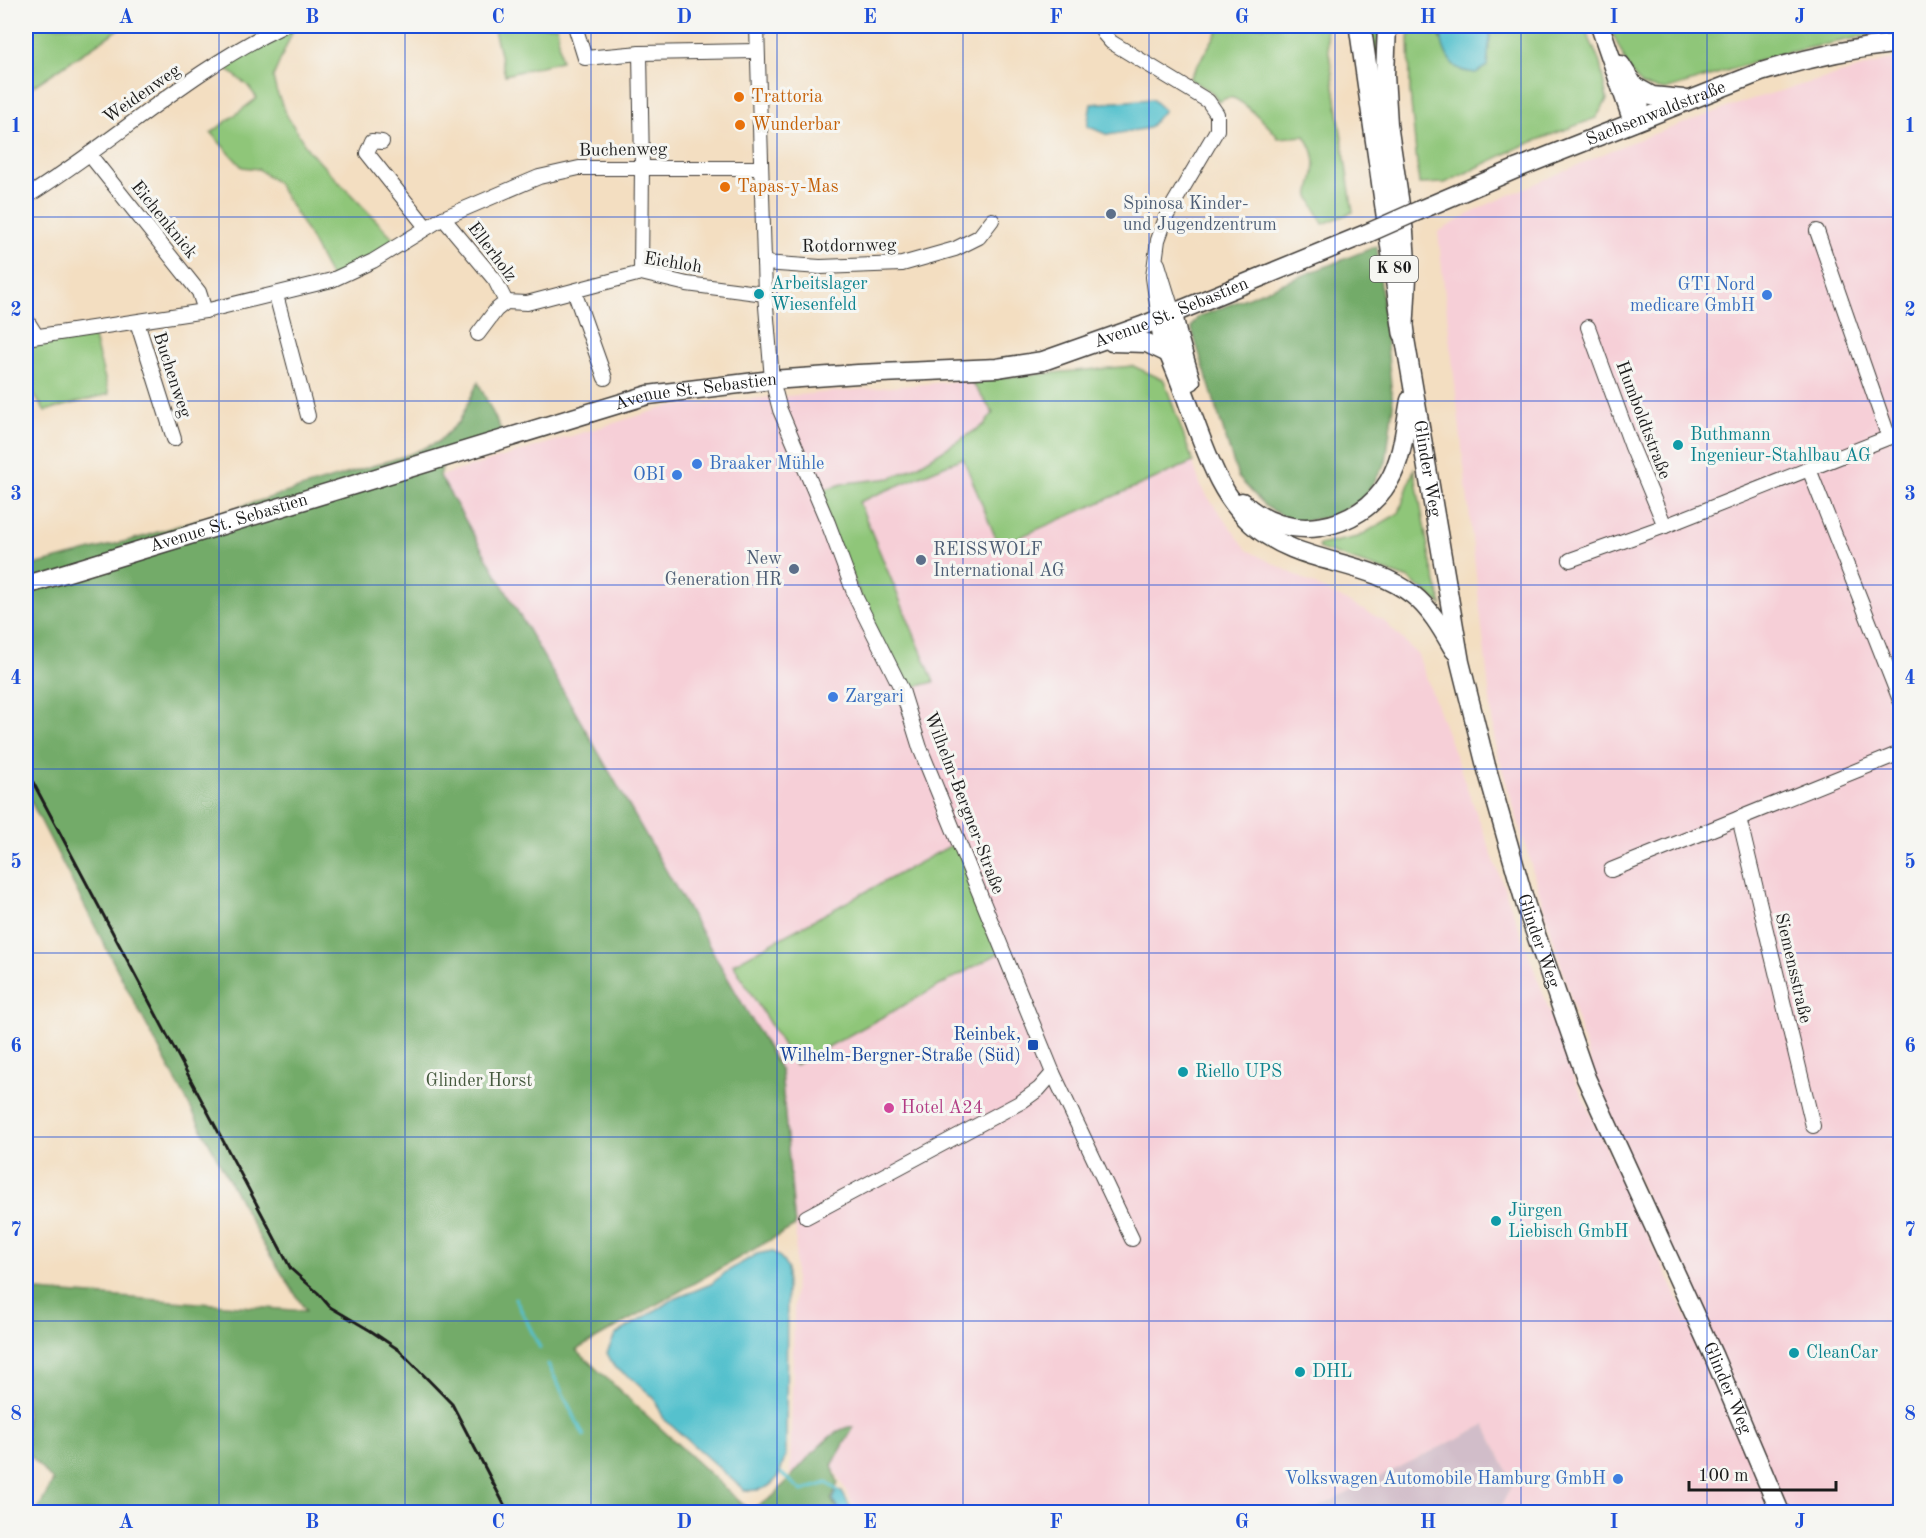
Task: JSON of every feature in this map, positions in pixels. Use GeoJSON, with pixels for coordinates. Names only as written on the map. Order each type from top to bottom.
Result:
{"type":"FeatureCollection","features":[{"type":"Feature","properties":{"kind":"highway","name":"K 80"},"geometry":{"type":"LineString","coordinates":[[1360,26],[1404,333]]}},
{"type":"Feature","properties":{"kind":"main road","name":"Glinder Weg"},"geometry":{"type":"LineString","coordinates":[[1387,26],[1385,75],[1388,124],[1404,232],[1407,278],[1404,333],[1460,662],[1486,766],[1526,906],[1586,1078],[1714,1357],[1780,1512]]}},
{"type":"Feature","properties":{"kind":"main road"},"geometry":{"type":"LineString","coordinates":[[1600,26],[1640,98],[1640,107],[1633,122]]}},
{"type":"Feature","properties":{"kind":"main road"},"geometry":{"type":"LineString","coordinates":[[1608,43],[1633,122]]}},
{"type":"Feature","properties":{"kind":"main road","name":"Sachsenwaldstraße"},"geometry":{"type":"LineString","coordinates":[[1368,233],[1633,122],[1797,61],[1845,50],[1900,43]]}},
{"type":"Feature","properties":{"kind":"main road"},"geometry":{"type":"LineString","coordinates":[[1632,85],[1652,96],[1691,99]]}},
{"type":"Feature","properties":{"kind":"main road","name":"Avenue St. Sebastien"},"geometry":{"type":"LineString","coordinates":[[26,585],[626,401],[660,393],[772,380],[1023,365],[1062,356],[1368,233]]}},
{"type":"Feature","properties":{"kind":"main road"},"geometry":{"type":"LineString","coordinates":[[1166,316],[1163,340],[1212,466],[1230,500],[1240,512],[1264,534],[1295,551],[1370,573],[1404,588],[1424,604],[1460,662]]}},
{"type":"Feature","properties":{"kind":"main road"},"geometry":{"type":"LineString","coordinates":[[1166,316],[1177,333],[1220,471],[1245,505],[1270,520],[1282,524],[1310,528],[1336,524],[1364,510],[1376,499],[1397,463],[1412,390]]}},
{"type":"Feature","properties":{"kind":"main road"},"geometry":{"type":"LineString","coordinates":[[1102,341],[1147,343],[1168,353]]}},
{"type":"Feature","properties":{"kind":"street","name":"Weidenweg"},"geometry":{"type":"LineString","coordinates":[[26,197],[213,66],[247,44],[283,26]]}},
{"type":"Feature","properties":{"kind":"street"},"geometry":{"type":"LineString","coordinates":[[575,26],[585,58],[640,53],[758,51]]}},
{"type":"Feature","properties":{"kind":"street","name":"Wilhelm-Bergner-Straße"},"geometry":{"type":"LineString","coordinates":[[757,26],[765,294],[772,380],[780,410],[828,523],[849,584],[902,690],[920,748],[1053,1073],[1132,1239]]}},
{"type":"Feature","properties":{"kind":"street"},"geometry":{"type":"LineString","coordinates":[[1101,26],[1105,36],[1111,42],[1208,100],[1217,114],[1216,132],[1167,215],[1158,241],[1158,268],[1166,316]]}},
{"type":"Feature","properties":{"kind":"street"},"geometry":{"type":"LineString","coordinates":[[640,53],[641,273]]}},
{"type":"Feature","properties":{"kind":"street"},"geometry":{"type":"LineString","coordinates":[[382,142],[372,141],[367,153],[426,227]]}},
{"type":"Feature","properties":{"kind":"street","name":"Eichenknick"},"geometry":{"type":"LineString","coordinates":[[89,154],[199,292],[205,311]]}},
{"type":"Feature","properties":{"kind":"street","name":"Buchenweg"},"geometry":{"type":"LineString","coordinates":[[31,337],[205,311],[276,295],[340,277],[373,261],[443,218],[539,177],[579,168],[642,166],[761,168]]}},
{"type":"Feature","properties":{"kind":"street","name":"Ellerholz"},"geometry":{"type":"LineString","coordinates":[[443,218],[495,280],[506,302],[495,310],[478,334]]}},
{"type":"Feature","properties":{"kind":"street","name":"Rotdornweg"},"geometry":{"type":"LineString","coordinates":[[764,262],[820,267],[902,264],[955,249],[979,237],[992,220]]}},
{"type":"Feature","properties":{"kind":"street"},"geometry":{"type":"LineString","coordinates":[[1570,560],[1894,435],[1817,231]]}},
{"type":"Feature","properties":{"kind":"street","name":"Eichloh"},"geometry":{"type":"LineString","coordinates":[[506,302],[527,303],[641,273],[687,284],[765,294]]}},
{"type":"Feature","properties":{"kind":"street"},"geometry":{"type":"LineString","coordinates":[[574,291],[605,378]]}},
{"type":"Feature","properties":{"kind":"street"},"geometry":{"type":"LineString","coordinates":[[276,295],[308,416]]}},
{"type":"Feature","properties":{"kind":"street"},"geometry":{"type":"LineString","coordinates":[[26,319],[31,337]]}},
{"type":"Feature","properties":{"kind":"street","name":"Buchenweg"},"geometry":{"type":"LineString","coordinates":[[136,322],[174,439]]}},
{"type":"Feature","properties":{"kind":"street","name":"Humboldtstraße"},"geometry":{"type":"LineString","coordinates":[[1588,327],[1632,447],[1665,525]]}},
{"type":"Feature","properties":{"kind":"street"},"geometry":{"type":"LineString","coordinates":[[1809,469],[1900,700]]}},
{"type":"Feature","properties":{"kind":"street"},"geometry":{"type":"LineString","coordinates":[[1611,870],[1900,753]]}},
{"type":"Feature","properties":{"kind":"street","name":"Siemensstraße"},"geometry":{"type":"LineString","coordinates":[[1739,818],[1813,1126]]}},
{"type":"Feature","properties":{"kind":"street"},"geometry":{"type":"LineString","coordinates":[[806,1217],[1021,1102],[1039,1089],[1053,1073]]}},
{"type":"Feature","properties":{"kind":"street"},"geometry":{"type":"LineString","coordinates":[[1894,1512],[1900,1509]]}},
{"type":"Feature","properties":{"kind":"shaded area"},"geometry":{"type":"Polygon","coordinates":[[[1900,58],[1900,1508],[1892,1512],[1784,1512],[1597,1086],[1495,745],[1438,232],[1484,206],[1626,144],[1752,99],[1900,58]]]}},
{"type":"Feature","properties":{"kind":"shaded area"},"geometry":{"type":"Polygon","coordinates":[[[1133,366],[1164,380],[1202,489],[1247,550],[1383,620],[1418,655],[1577,1085],[1779,1512],[1498,1512],[1513,1483],[1485,1425],[1309,1512],[857,1512],[832,1465],[854,1427],[835,1433],[790,1476],[796,1226],[781,1071],[440,476],[670,406],[1133,366]]]}},
{"type":"Feature","properties":{"kind":"shaded area"},"geometry":{"type":"Polygon","coordinates":[[[1485,1425],[1513,1483],[1498,1512],[1309,1512],[1485,1425]]]}},
{"type":"Feature","properties":{"kind":"green space"},"geometry":{"type":"Polygon","coordinates":[[[26,26],[124,26],[26,91],[26,26]]]}},
{"type":"Feature","properties":{"kind":"green space"},"geometry":{"type":"Polygon","coordinates":[[[278,26],[295,26],[273,77],[287,116],[309,151],[400,245],[332,280],[305,228],[277,183],[258,169],[242,167],[211,133],[257,98],[248,86],[217,61],[278,26]]]}},
{"type":"Feature","properties":{"kind":"green space"},"geometry":{"type":"Polygon","coordinates":[[[493,26],[557,26],[561,61],[505,75],[493,26]]]}},
{"type":"Feature","properties":{"kind":"green space"},"geometry":{"type":"Polygon","coordinates":[[[1221,26],[1325,26],[1353,212],[1323,224],[1309,196],[1315,159],[1305,136],[1278,138],[1257,115],[1238,100],[1229,98],[1219,102],[1212,92],[1189,79],[1221,26]]]}},
{"type":"Feature","properties":{"kind":"green space"},"geometry":{"type":"Polygon","coordinates":[[[1366,26],[1381,26],[1377,45],[1378,111],[1366,26]]]}},
{"type":"Feature","properties":{"kind":"green space"},"geometry":{"type":"Polygon","coordinates":[[[1409,26],[1441,26],[1440,39],[1487,66],[1491,26],[1584,26],[1600,63],[1607,100],[1596,118],[1522,146],[1445,183],[1419,184],[1410,93],[1409,26]]]}},
{"type":"Feature","properties":{"kind":"green space"},"geometry":{"type":"Polygon","coordinates":[[[1609,26],[1900,26],[1900,31],[1889,31],[1781,54],[1665,90],[1643,86],[1631,73],[1609,26]]]}},
{"type":"Feature","properties":{"kind":"green space"},"geometry":{"type":"Polygon","coordinates":[[[1377,246],[1393,405],[1386,462],[1363,500],[1328,517],[1295,523],[1265,506],[1238,477],[1191,327],[1198,317],[1377,246]]]}},
{"type":"Feature","properties":{"kind":"green space"},"geometry":{"type":"Polygon","coordinates":[[[91,327],[109,394],[45,411],[26,383],[26,338],[91,327]]]}},
{"type":"Feature","properties":{"kind":"green space"},"geometry":{"type":"Polygon","coordinates":[[[1133,366],[1164,380],[1193,462],[999,546],[963,458],[859,502],[934,682],[902,690],[815,492],[846,483],[891,478],[919,465],[984,425],[993,413],[970,380],[1133,366]]]}},
{"type":"Feature","properties":{"kind":"green space","name":"Glinder Horst"},"geometry":{"type":"Polygon","coordinates":[[[478,382],[505,438],[444,459],[440,476],[781,1071],[795,1226],[576,1350],[749,1510],[773,1496],[811,1454],[834,1434],[845,1428],[854,1427],[832,1465],[838,1483],[831,1500],[840,1512],[37,1512],[53,1481],[26,1451],[26,1290],[306,1311],[263,1244],[122,979],[26,792],[26,567],[142,537],[408,455],[438,442],[459,422],[478,382]]]}},
{"type":"Feature","properties":{"kind":"green space"},"geometry":{"type":"Polygon","coordinates":[[[1414,469],[1431,564],[1442,605],[1409,579],[1320,549],[1318,545],[1358,537],[1399,513],[1414,469]]]}},
{"type":"Feature","properties":{"kind":"green space"},"geometry":{"type":"Polygon","coordinates":[[[959,841],[1003,951],[795,1065],[733,964],[959,841]]]}},
{"type":"Feature","properties":{"kind":"water"},"geometry":{"type":"Polygon","coordinates":[[[1441,26],[1491,26],[1487,66],[1476,73],[1463,71],[1456,67],[1445,51],[1441,26]]]}},
{"type":"Feature","properties":{"kind":"water"},"geometry":{"type":"Polygon","coordinates":[[[1152,99],[1164,110],[1149,128],[1108,135],[1087,126],[1091,104],[1152,99]]]}},
{"type":"Feature","properties":{"kind":"water"},"geometry":{"type":"Polygon","coordinates":[[[772,1251],[781,1258],[787,1268],[786,1453],[781,1470],[773,1482],[762,1489],[744,1490],[664,1419],[654,1398],[633,1379],[615,1368],[607,1353],[615,1335],[672,1300],[711,1284],[726,1272],[757,1254],[772,1251]]]}},
{"type":"Feature","properties":{"kind":"water"},"geometry":{"type":"Polygon","coordinates":[[[837,1490],[842,1492],[853,1512],[841,1512],[833,1500],[837,1490]]]}},
{"type":"Feature","properties":{"kind":"waterway"},"geometry":{"type":"LineString","coordinates":[[26,35],[40,26]]}},
{"type":"Feature","properties":{"kind":"waterway"},"geometry":{"type":"LineString","coordinates":[[515,1298],[540,1348]]}},
{"type":"Feature","properties":{"kind":"waterway"},"geometry":{"type":"LineString","coordinates":[[548,1364],[584,1436]]}},
{"type":"Feature","properties":{"kind":"waterway"},"geometry":{"type":"LineString","coordinates":[[781,1473],[802,1491],[827,1483],[837,1490]]}},
{"type":"Feature","properties":{"kind":"railway"},"geometry":{"type":"LineString","coordinates":[[26,769],[291,1269],[330,1307],[399,1350],[452,1404],[508,1512]]}},
{"type":"Feature","properties":{"kind":"place","name":"Trattoria"},"geometry":{"type":"Point","coordinates":[739,97]}},
{"type":"Feature","properties":{"kind":"place","name":"Wunderbar"},"geometry":{"type":"Point","coordinates":[740,125]}},
{"type":"Feature","properties":{"kind":"place","name":"Tapas-y-Mas"},"geometry":{"type":"Point","coordinates":[725,187]}},
{"type":"Feature","properties":{"kind":"place","name":"Spinosa Kinder- und Jugendzentrum"},"geometry":{"type":"Point","coordinates":[1111,214]}},
{"type":"Feature","properties":{"kind":"place","name":"Arbeitslager Wiesenfeld"},"geometry":{"type":"Point","coordinates":[759,294]}},
{"type":"Feature","properties":{"kind":"place","name":"GTI Nord medicare GmbH"},"geometry":{"type":"Point","coordinates":[1767,295]}},
{"type":"Feature","properties":{"kind":"place","name":"Buthmann Ingenieur-Stahlbau AG"},"geometry":{"type":"Point","coordinates":[1678,445]}},
{"type":"Feature","properties":{"kind":"place","name":"Braaker Mühle"},"geometry":{"type":"Point","coordinates":[697,464]}},
{"type":"Feature","properties":{"kind":"place","name":"OBI"},"geometry":{"type":"Point","coordinates":[677,475]}},
{"type":"Feature","properties":{"kind":"place","name":"REISSWOLF International AG"},"geometry":{"type":"Point","coordinates":[921,560]}},
{"type":"Feature","properties":{"kind":"place","name":"New Generation HR"},"geometry":{"type":"Point","coordinates":[794,569]}},
{"type":"Feature","properties":{"kind":"place","name":"Zargari"},"geometry":{"type":"Point","coordinates":[833,697]}},
{"type":"Feature","properties":{"kind":"place","name":"Reinbek, Wilhelm-Bergner-Straße (Süd)"},"geometry":{"type":"Point","coordinates":[1033,1045]}},
{"type":"Feature","properties":{"kind":"place","name":"Riello UPS"},"geometry":{"type":"Point","coordinates":[1183,1072]}},
{"type":"Feature","properties":{"kind":"place","name":"Hotel A24"},"geometry":{"type":"Point","coordinates":[889,1108]}},
{"type":"Feature","properties":{"kind":"place","name":"Jürgen Liebisch GmbH"},"geometry":{"type":"Point","coordinates":[1496,1221]}},
{"type":"Feature","properties":{"kind":"place","name":"CleanCar"},"geometry":{"type":"Point","coordinates":[1794,1353]}},
{"type":"Feature","properties":{"kind":"place","name":"DHL"},"geometry":{"type":"Point","coordinates":[1300,1372]}},
{"type":"Feature","properties":{"kind":"place","name":"Volkswagen Automobile Hamburg GmbH"},"geometry":{"type":"Point","coordinates":[1618,1479]}}]}
